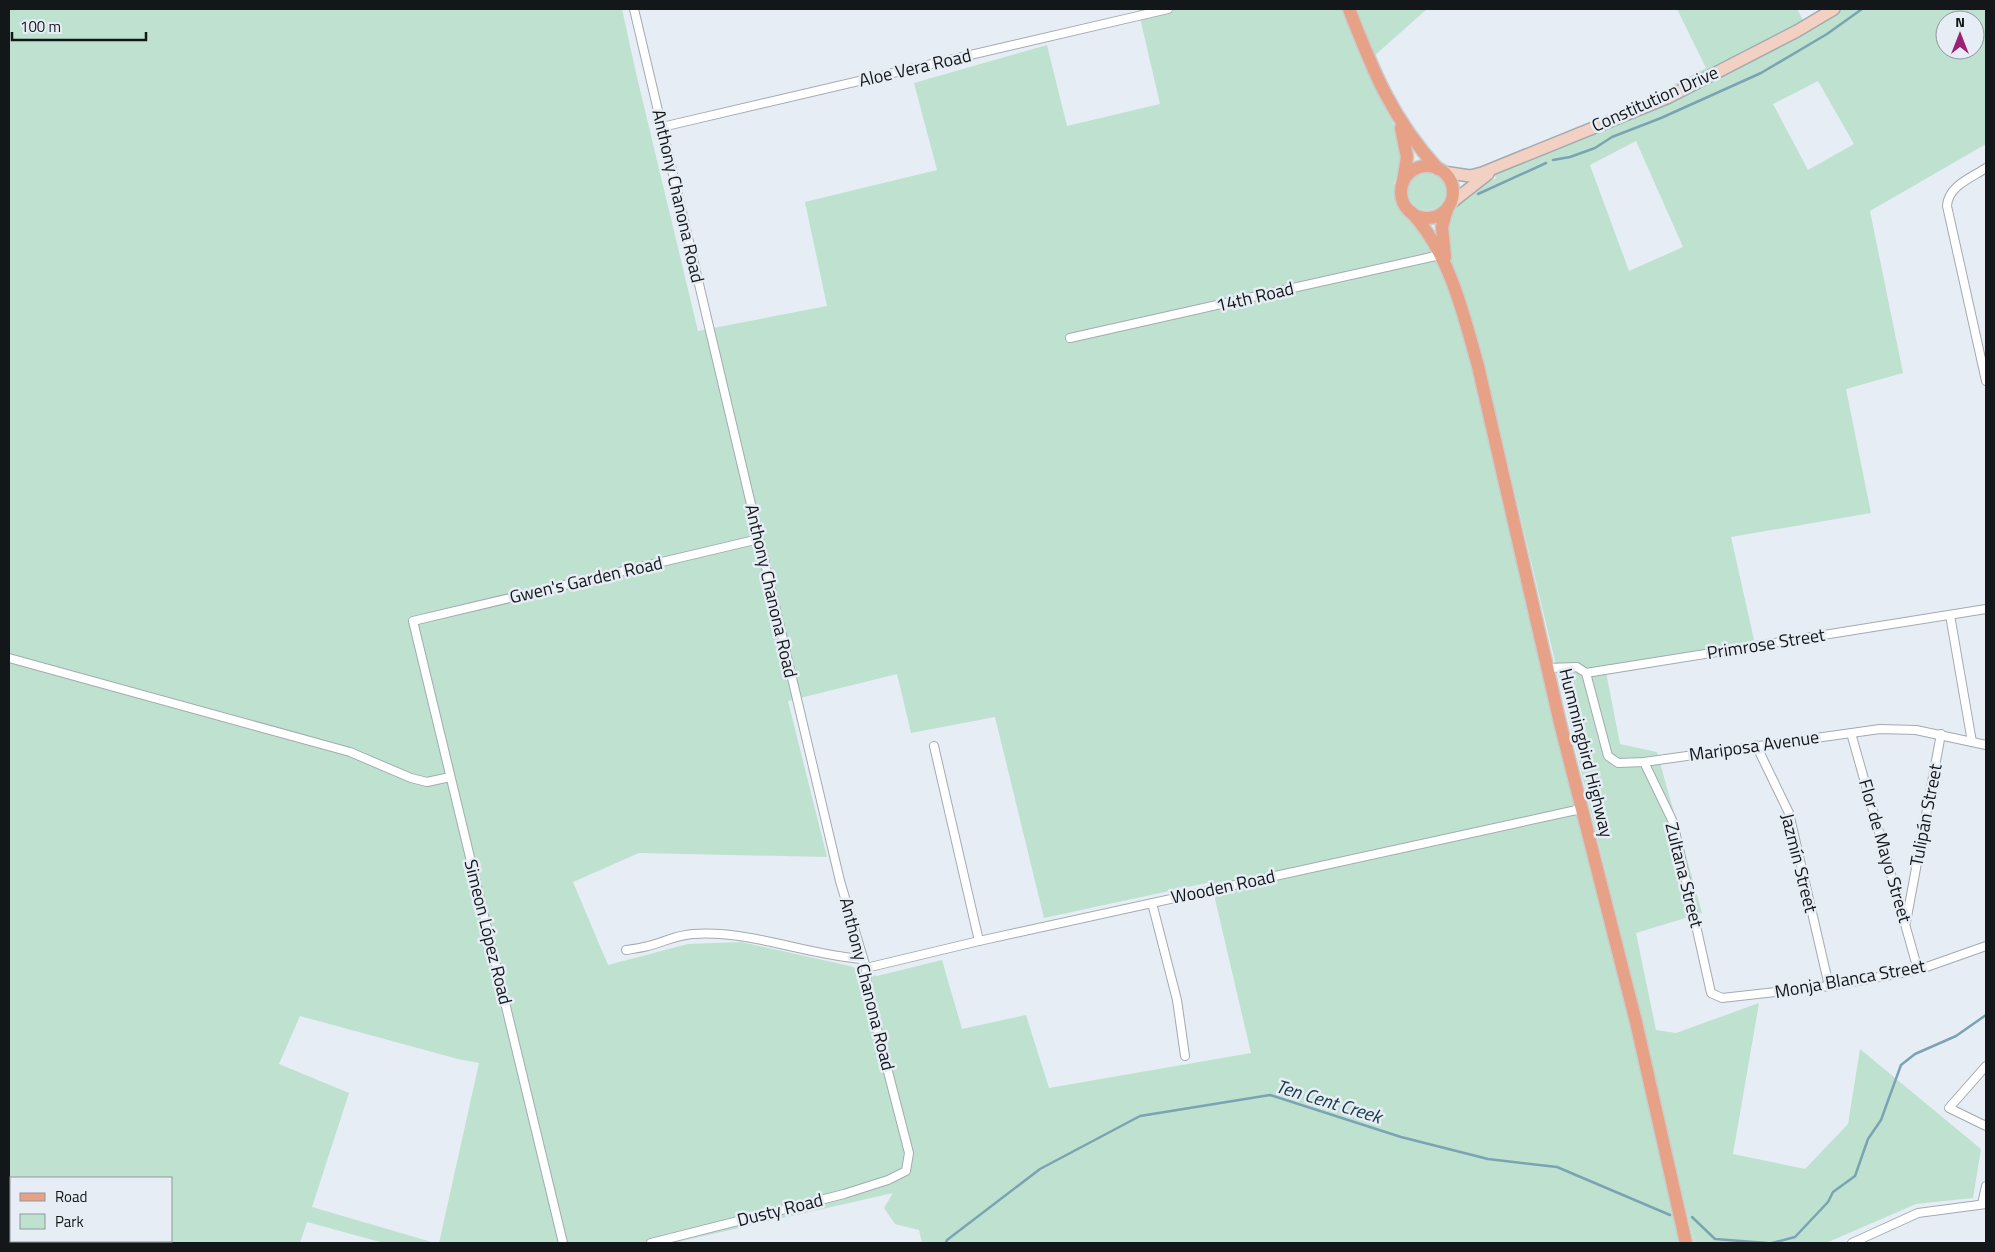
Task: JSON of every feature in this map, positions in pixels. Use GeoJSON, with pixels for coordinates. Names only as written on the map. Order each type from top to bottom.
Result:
{"type":"FeatureCollection","features":[{"type":"Feature","properties":{"kind":"main road"},"geometry":{"type":"LineString","coordinates":[[1349,9],[1373,70],[1397,116],[1452,186],[1449,206],[1441,214],[1426,218],[1411,212],[1405,206],[1401,190],[1406,168],[1406,146],[1397,116]]}},
{"type":"Feature","properties":{"kind":"main road","name":"Constitution Drive"},"geometry":{"type":"LineString","coordinates":[[1441,170],[1470,176],[1498,167],[1667,98],[1797,31],[1834,9]]}},
{"type":"Feature","properties":{"kind":"main road"},"geometry":{"type":"LineString","coordinates":[[1403,182],[1414,170],[1430,166],[1441,170]]}},
{"type":"Feature","properties":{"kind":"main road","name":"Constitution Drive"},"geometry":{"type":"LineString","coordinates":[[1449,206],[1498,167]]}},
{"type":"Feature","properties":{"kind":"main road","name":"Hummingbird Highway"},"geometry":{"type":"LineString","coordinates":[[1448,272],[1442,227],[1449,206]]}},
{"type":"Feature","properties":{"kind":"main road","name":"Hummingbird Highway"},"geometry":{"type":"LineString","coordinates":[[1411,212],[1427,233],[1448,272],[1464,315],[1478,366],[1547,668],[1636,1022],[1686,1243]]}},
{"type":"Feature","properties":{"kind":"street","name":"Anthony Chanona Road"},"geometry":{"type":"LineString","coordinates":[[634,9],[840,881],[866,968],[867,990],[909,1153],[906,1171]]}},
{"type":"Feature","properties":{"kind":"street","name":"Aloe Vera Road"},"geometry":{"type":"LineString","coordinates":[[662,127],[1168,9]]}},
{"type":"Feature","properties":{"kind":"street"},"geometry":{"type":"LineString","coordinates":[[1986,168],[1951,192],[1947,199],[1986,381]]}},
{"type":"Feature","properties":{"kind":"street","name":"14th Road"},"geometry":{"type":"LineString","coordinates":[[1070,338],[1440,256]]}},
{"type":"Feature","properties":{"kind":"street","name":"Gwen's Garden Road"},"geometry":{"type":"LineString","coordinates":[[413,621],[759,539]]}},
{"type":"Feature","properties":{"kind":"street","name":"Primrose Street"},"geometry":{"type":"LineString","coordinates":[[1547,668],[1577,667],[1586,673],[1986,609]]}},
{"type":"Feature","properties":{"kind":"street"},"geometry":{"type":"LineString","coordinates":[[1950,615],[1972,742]]}},
{"type":"Feature","properties":{"kind":"street","name":"Simeon López Road"},"geometry":{"type":"LineString","coordinates":[[413,621],[563,1243]]}},
{"type":"Feature","properties":{"kind":"street"},"geometry":{"type":"LineString","coordinates":[[9,658],[350,752],[411,778],[427,782],[450,776]]}},
{"type":"Feature","properties":{"kind":"street","name":"Mariposa Avenue"},"geometry":{"type":"LineString","coordinates":[[1586,673],[1608,756],[1618,763],[1644,762],[1756,745],[1899,728],[1941,734],[1986,745]]}},
{"type":"Feature","properties":{"kind":"street","name":"Flor de Mayo Street"},"geometry":{"type":"LineString","coordinates":[[1851,733],[1918,970]]}},
{"type":"Feature","properties":{"kind":"street","name":"Tulipán Street"},"geometry":{"type":"LineString","coordinates":[[1906,925],[1941,734]]}},
{"type":"Feature","properties":{"kind":"street","name":"Jazmín Street"},"geometry":{"type":"LineString","coordinates":[[1756,745],[1789,813],[1829,986]]}},
{"type":"Feature","properties":{"kind":"street"},"geometry":{"type":"LineString","coordinates":[[934,746],[980,941]]}},
{"type":"Feature","properties":{"kind":"street","name":"Zultana Street"},"geometry":{"type":"LineString","coordinates":[[1644,762],[1673,822],[1711,993]]}},
{"type":"Feature","properties":{"kind":"street","name":"Wooden Road"},"geometry":{"type":"LineString","coordinates":[[866,968],[980,941],[1581,809]]}},
{"type":"Feature","properties":{"kind":"street"},"geometry":{"type":"LineString","coordinates":[[1152,903],[1177,1000],[1185,1056]]}},
{"type":"Feature","properties":{"kind":"street"},"geometry":{"type":"LineString","coordinates":[[626,950],[649,946],[675,936],[712,934],[739,936],[827,955],[863,959]]}},
{"type":"Feature","properties":{"kind":"street","name":"Monja Blanca Street"},"geometry":{"type":"LineString","coordinates":[[1711,993],[1722,998],[1829,986],[1918,970],[1986,946]]}},
{"type":"Feature","properties":{"kind":"street"},"geometry":{"type":"LineString","coordinates":[[1986,1066],[1948,1108],[1986,1126]]}},
{"type":"Feature","properties":{"kind":"street","name":"Dusty Road"},"geometry":{"type":"LineString","coordinates":[[651,1243],[844,1194],[888,1180],[906,1171]]}},
{"type":"Feature","properties":{"kind":"street"},"geometry":{"type":"LineString","coordinates":[[1852,1243],[1918,1213],[1984,1204],[1986,1186]]}},
{"type":"Feature","properties":{"kind":"green space"},"geometry":{"type":"Polygon","coordinates":[[[9,9],[622,9],[698,331],[827,306],[805,202],[937,170],[914,83],[1047,45],[1067,126],[1160,104],[1138,9],[1342,9],[1362,61],[1396,129],[1402,155],[1394,183],[1395,201],[1403,215],[1420,231],[1434,253],[1458,316],[1478,389],[1570,762],[1681,1243],[922,1243],[919,1230],[895,1224],[884,1208],[893,1193],[673,1243],[439,1243],[479,1063],[300,1016],[279,1064],[349,1093],[312,1207],[435,1243],[384,1243],[307,1222],[300,1243],[9,1243],[9,9]],[[897,674],[788,701],[827,857],[639,853],[573,882],[608,965],[688,944],[741,942],[850,966],[877,976],[942,960],[962,1029],[1026,1015],[1049,1088],[1251,1053],[1211,882],[1044,918],[995,717],[911,733],[897,674]]]}},
{"type":"Feature","properties":{"kind":"green space"},"geometry":{"type":"Polygon","coordinates":[[[1356,9],[1427,9],[1374,56],[1356,9]]]}},
{"type":"Feature","properties":{"kind":"green space"},"geometry":{"type":"Polygon","coordinates":[[[1677,9],[1797,9],[1803,20],[1798,30],[1834,9],[1986,9],[1986,144],[1870,211],[1903,373],[1846,389],[1871,513],[1731,537],[1756,649],[1606,672],[1620,744],[1657,752],[1702,913],[1636,933],[1656,1030],[1676,1033],[1759,1003],[1733,1154],[1805,1169],[1848,1124],[1860,1049],[1981,1149],[1973,1198],[1916,1204],[1826,1243],[1694,1243],[1489,385],[1468,310],[1446,246],[1450,216],[1454,207],[1482,185],[1496,178],[1491,166],[1614,116],[1706,68],[1677,9]],[[1818,81],[1773,104],[1808,170],[1854,144],[1818,81]],[[1636,141],[1590,165],[1629,271],[1683,247],[1636,141]]]}},
{"type":"Feature","properties":{"kind":"green space"},"geometry":{"type":"Polygon","coordinates":[[[1427,172],[1434,173],[1440,178],[1445,184],[1445,198],[1440,204],[1434,209],[1427,210],[1420,209],[1414,204],[1409,198],[1408,191],[1409,184],[1414,178],[1420,173],[1427,172]]]}},
{"type":"Feature","properties":{"kind":"waterway"},"geometry":{"type":"LineString","coordinates":[[1553,160],[1570,157],[1595,148],[1612,137],[1661,118],[1761,73],[1827,34],[1862,9]]}},
{"type":"Feature","properties":{"kind":"waterway"},"geometry":{"type":"LineString","coordinates":[[1478,194],[1546,163]]}},
{"type":"Feature","properties":{"kind":"waterway","name":"Ten Cent Creek"},"geometry":{"type":"LineString","coordinates":[[1772,1243],[1795,1237],[1828,1202],[1833,1192],[1855,1176],[1868,1139],[1881,1120],[1901,1065],[1915,1054],[1956,1036],[1986,1015]]}},
{"type":"Feature","properties":{"kind":"waterway","name":"Ten Cent Creek"},"geometry":{"type":"LineString","coordinates":[[946,1243],[947,1240],[1040,1169],[1140,1116],[1270,1095],[1401,1137],[1488,1159],[1557,1167],[1670,1215]]}},
{"type":"Feature","properties":{"kind":"waterway","name":"Ten Cent Creek"},"geometry":{"type":"LineString","coordinates":[[1692,1217],[1715,1239],[1767,1243]]}}]}
